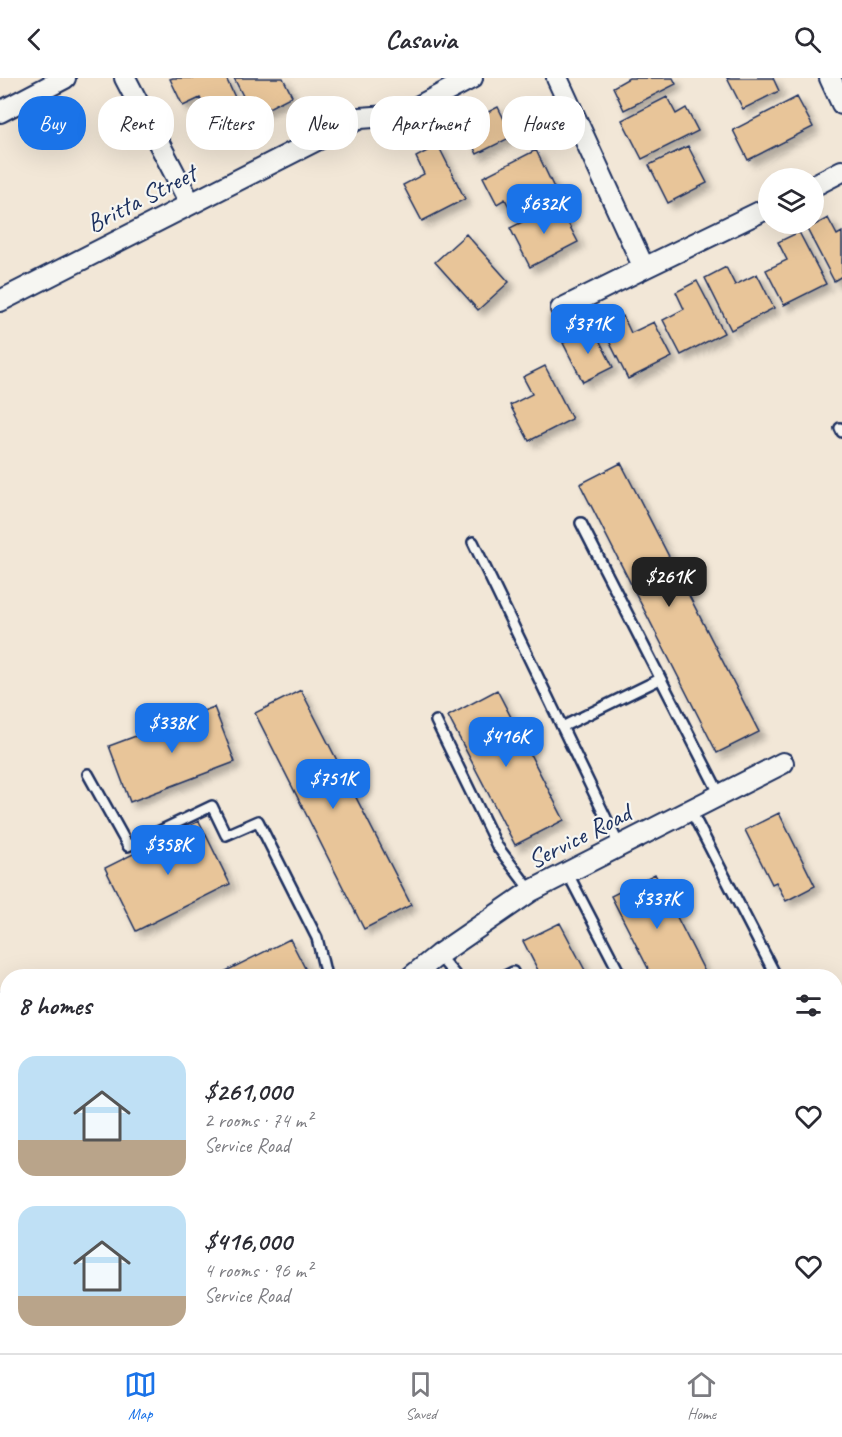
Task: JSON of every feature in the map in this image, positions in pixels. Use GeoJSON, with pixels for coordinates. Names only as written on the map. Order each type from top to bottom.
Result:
{"type":"FeatureCollection","features":[{"type":"Feature","properties":{"kind":"street"},"geometry":{"type":"LineString","coordinates":[[0,112],[65,78]]}},
{"type":"Feature","properties":{"kind":"street"},"geometry":{"type":"LineString","coordinates":[[125,78],[190,203]]}},
{"type":"Feature","properties":{"kind":"street","name":"Britta Street"},"geometry":{"type":"LineString","coordinates":[[0,301],[360,118],[402,115],[472,78]]}},
{"type":"Feature","properties":{"kind":"street"},"geometry":{"type":"LineString","coordinates":[[558,78],[644,268]]}},
{"type":"Feature","properties":{"kind":"street"},"geometry":{"type":"LineString","coordinates":[[830,78],[842,104]]}},
{"type":"Feature","properties":{"kind":"street"},"geometry":{"type":"LineString","coordinates":[[824,180],[842,171]]}},
{"type":"Feature","properties":{"kind":"street"},"geometry":{"type":"LineString","coordinates":[[561,309],[758,213]]}},
{"type":"Feature","properties":{"kind":"street","name":"Service Road"},"geometry":{"type":"LineString","coordinates":[[421,969],[531,891],[783,763]]}},
{"type":"Feature","properties":{"kind":"lane"},"geometry":{"type":"LineString","coordinates":[[581,523],[720,795]]}},
{"type":"Feature","properties":{"kind":"lane"},"geometry":{"type":"LineString","coordinates":[[473,542],[619,845]]}},
{"type":"Feature","properties":{"kind":"lane"},"geometry":{"type":"LineString","coordinates":[[562,727],[660,679]]}},
{"type":"Feature","properties":{"kind":"lane"},"geometry":{"type":"LineString","coordinates":[[436,722],[497,846],[531,891]]}},
{"type":"Feature","properties":{"kind":"lane"},"geometry":{"type":"LineString","coordinates":[[88,774],[128,846],[212,806],[226,835],[258,821],[317,938],[325,969]]}},
{"type":"Feature","properties":{"kind":"lane"},"geometry":{"type":"LineString","coordinates":[[690,809],[772,969]]}},
{"type":"Feature","properties":{"kind":"lane"},"geometry":{"type":"LineString","coordinates":[[567,872],[617,969]]}},
{"type":"Feature","properties":{"kind":"lane"},"geometry":{"type":"LineString","coordinates":[[438,955],[450,969]]}},
{"type":"Feature","properties":{"kind":"building"},"geometry":{"type":"Polygon","coordinates":[[[226,78],[234,96],[186,96],[186,105],[183,106],[170,79],[226,78]]]}},
{"type":"Feature","properties":{"kind":"building"},"geometry":{"type":"Polygon","coordinates":[[[234,78],[283,78],[292,96],[286,96],[286,99],[274,105],[274,96],[243,96],[234,78]]]}},
{"type":"Feature","properties":{"kind":"building"},"geometry":{"type":"Polygon","coordinates":[[[629,78],[673,78],[676,84],[624,110],[613,87],[629,78]]]}},
{"type":"Feature","properties":{"kind":"building"},"geometry":{"type":"Polygon","coordinates":[[[727,78],[773,78],[779,91],[743,109],[727,78]]]}},
{"type":"Feature","properties":{"kind":"building"},"geometry":{"type":"Polygon","coordinates":[[[667,97],[676,114],[686,108],[698,131],[642,159],[622,120],[667,97]]]}},
{"type":"Feature","properties":{"kind":"building"},"geometry":{"type":"Polygon","coordinates":[[[797,97],[813,127],[748,160],[733,130],[797,97]]]}},
{"type":"Feature","properties":{"kind":"building"},"geometry":{"type":"Polygon","coordinates":[[[498,107],[502,115],[502,142],[490,148],[490,111],[498,107]]]}},
{"type":"Feature","properties":{"kind":"building"},"geometry":{"type":"Polygon","coordinates":[[[688,146],[707,183],[668,203],[649,165],[688,146]]]}},
{"type":"Feature","properties":{"kind":"building"},"geometry":{"type":"Polygon","coordinates":[[[429,150],[440,150],[465,199],[422,221],[403,185],[424,174],[416,157],[429,150]]]}},
{"type":"Feature","properties":{"kind":"building"},"geometry":{"type":"Polygon","coordinates":[[[536,150],[555,190],[512,212],[505,199],[497,204],[483,177],[536,150]]]}},
{"type":"Feature","properties":{"kind":"building"},"geometry":{"type":"Polygon","coordinates":[[[558,204],[578,242],[530,267],[510,228],[558,204]]]}},
{"type":"Feature","properties":{"kind":"building"},"geometry":{"type":"Polygon","coordinates":[[[828,218],[837,235],[842,232],[842,276],[834,281],[810,234],[824,234],[824,220],[828,218]]]}},
{"type":"Feature","properties":{"kind":"building"},"geometry":{"type":"Polygon","coordinates":[[[466,234],[509,282],[478,310],[435,262],[466,234]]]}},
{"type":"Feature","properties":{"kind":"building"},"geometry":{"type":"Polygon","coordinates":[[[800,234],[826,284],[784,305],[766,270],[787,260],[778,242],[800,234]]]}},
{"type":"Feature","properties":{"kind":"building"},"geometry":{"type":"Polygon","coordinates":[[[726,267],[735,285],[757,274],[774,308],[731,330],[705,278],[726,267]]]}},
{"type":"Feature","properties":{"kind":"building"},"geometry":{"type":"Polygon","coordinates":[[[697,281],[724,333],[681,355],[663,320],[684,309],[676,292],[697,281]]]}},
{"type":"Feature","properties":{"kind":"building"},"geometry":{"type":"Polygon","coordinates":[[[623,316],[631,333],[654,322],[672,357],[628,379],[602,327],[623,316]]]}},
{"type":"Feature","properties":{"kind":"building"},"geometry":{"type":"Polygon","coordinates":[[[593,328],[613,367],[583,382],[563,343],[593,328]]]}},
{"type":"Feature","properties":{"kind":"building"},"geometry":{"type":"Polygon","coordinates":[[[545,366],[572,419],[529,441],[510,405],[532,394],[523,377],[545,366]]]}},
{"type":"Feature","properties":{"kind":"building"},"geometry":{"type":"Polygon","coordinates":[[[621,463],[759,732],[717,753],[580,484],[621,463]]]}},
{"type":"Feature","properties":{"kind":"building"},"geometry":{"type":"Polygon","coordinates":[[[301,690],[411,905],[364,929],[255,713],[301,690]]]}},
{"type":"Feature","properties":{"kind":"building"},"geometry":{"type":"Polygon","coordinates":[[[497,690],[564,820],[515,845],[448,716],[497,690]]]}},
{"type":"Feature","properties":{"kind":"building"},"geometry":{"type":"Polygon","coordinates":[[[214,707],[235,762],[130,802],[109,746],[214,707]]]}},
{"type":"Feature","properties":{"kind":"building"},"geometry":{"type":"Polygon","coordinates":[[[779,813],[815,886],[786,901],[776,882],[772,884],[745,830],[779,813]]]}},
{"type":"Feature","properties":{"kind":"building"},"geometry":{"type":"Polygon","coordinates":[[[199,821],[230,884],[136,931],[105,868],[199,821]]]}},
{"type":"Feature","properties":{"kind":"building"},"geometry":{"type":"Polygon","coordinates":[[[655,874],[703,969],[648,969],[611,896],[655,874]]]}},
{"type":"Feature","properties":{"kind":"building"},"geometry":{"type":"Polygon","coordinates":[[[560,923],[584,969],[537,969],[523,941],[560,923]]]}},
{"type":"Feature","properties":{"kind":"building"},"geometry":{"type":"Polygon","coordinates":[[[290,939],[305,969],[230,969],[290,939]]]}}]}
